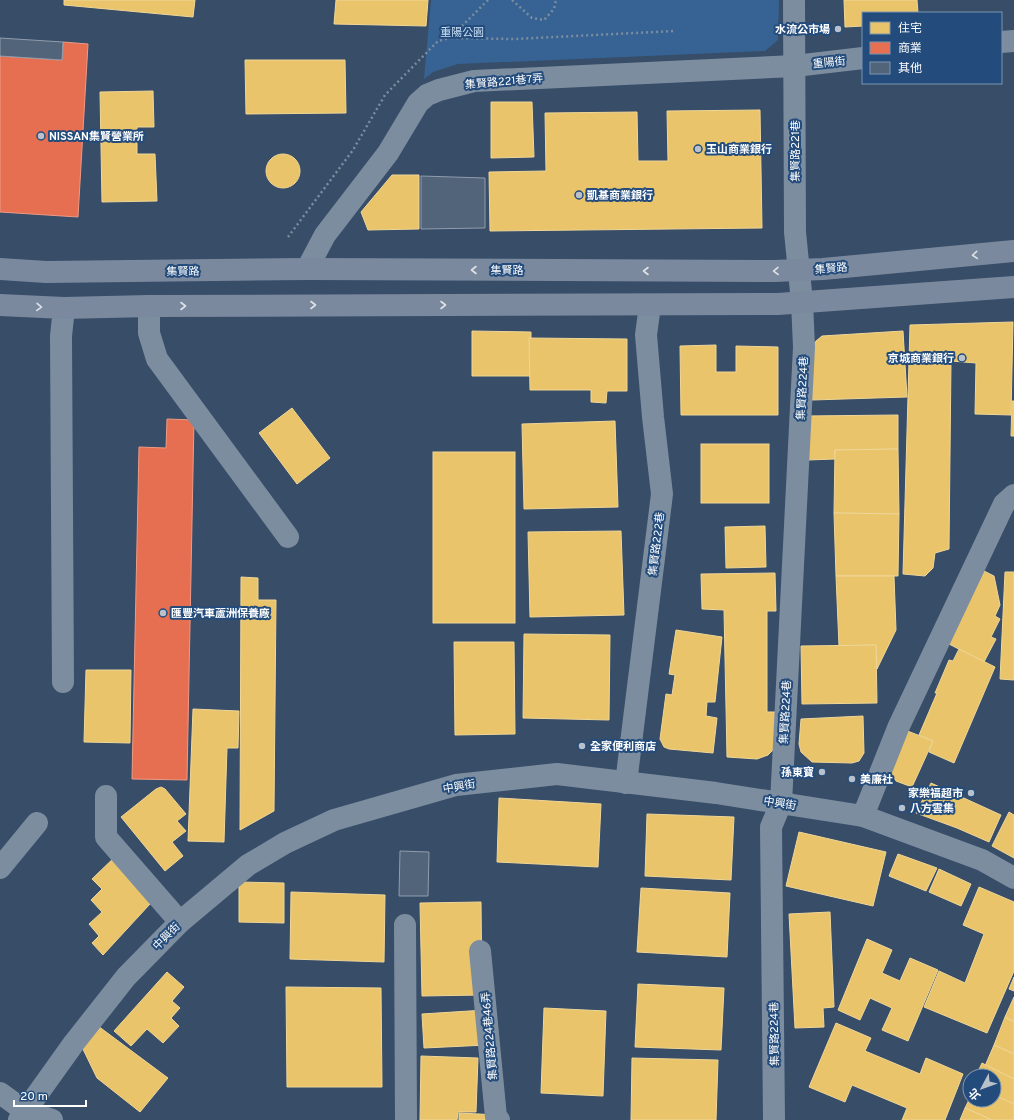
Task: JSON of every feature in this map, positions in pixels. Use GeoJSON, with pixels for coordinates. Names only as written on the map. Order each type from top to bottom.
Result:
{"type":"FeatureCollection","features":[{"type":"Feature","properties":{"kind":"main road","name":"集賢路"},"geometry":{"type":"LineString","coordinates":[[0,269],[46,272],[307,269],[798,270],[1014,252]]}},
{"type":"Feature","properties":{"kind":"main road"},"geometry":{"type":"LineString","coordinates":[[0,305],[64,308],[149,306],[778,304],[1014,286]]}},
{"type":"Feature","properties":{"kind":"street","name":"集賢路221巷"},"geometry":{"type":"LineString","coordinates":[[794,0],[795,232],[802,302]]}},
{"type":"Feature","properties":{"kind":"street"},"geometry":{"type":"LineString","coordinates":[[1002,42],[1014,41]]}},
{"type":"Feature","properties":{"kind":"street","name":"重陽街"},"geometry":{"type":"LineString","coordinates":[[795,66],[862,58]]}},
{"type":"Feature","properties":{"kind":"street","name":"集賢路221巷7弄"},"geometry":{"type":"LineString","coordinates":[[307,269],[325,235],[388,153],[418,103],[426,95],[474,81],[795,66]]}},
{"type":"Feature","properties":{"kind":"street","name":"集賢路224巷"},"geometry":{"type":"LineString","coordinates":[[778,1119],[771,827],[781,803],[804,347],[802,302]]}},
{"type":"Feature","properties":{"kind":"street","name":"集賢路222巷"},"geometry":{"type":"LineString","coordinates":[[626,783],[662,494],[653,418],[646,335],[650,305]]}},
{"type":"Feature","properties":{"kind":"street"},"geometry":{"type":"LineString","coordinates":[[149,306],[149,333],[157,359],[288,537]]}},
{"type":"Feature","properties":{"kind":"street"},"geometry":{"type":"LineString","coordinates":[[63,682],[61,336],[64,308]]}},
{"type":"Feature","properties":{"kind":"street"},"geometry":{"type":"LineString","coordinates":[[862,816],[898,728],[922,677],[1004,504],[1014,495]]}},
{"type":"Feature","properties":{"kind":"street","name":"中興街"},"geometry":{"type":"LineString","coordinates":[[22,1115],[74,1043],[126,977],[180,922],[248,865],[285,843],[334,820],[456,785],[557,774],[716,793],[862,816],[982,860],[1014,878]]}},
{"type":"Feature","properties":{"kind":"street"},"geometry":{"type":"LineString","coordinates":[[106,796],[106,837],[180,922]]}},
{"type":"Feature","properties":{"kind":"street"},"geometry":{"type":"LineString","coordinates":[[0,868],[37,823]]}},
{"type":"Feature","properties":{"kind":"street"},"geometry":{"type":"LineString","coordinates":[[405,925],[406,1120]]}},
{"type":"Feature","properties":{"kind":"street","name":"集賢路224巷46弄"},"geometry":{"type":"LineString","coordinates":[[480,951],[496,1117],[499,1120]]}},
{"type":"Feature","properties":{"kind":"street"},"geometry":{"type":"LineString","coordinates":[[0,1093],[22,1115],[52,1120]]}},
{"type":"Feature","properties":{"kind":"path"},"geometry":{"type":"LineString","coordinates":[[450,38],[488,0]]}},
{"type":"Feature","properties":{"kind":"path"},"geometry":{"type":"LineString","coordinates":[[512,0],[532,18],[544,20],[554,9],[556,0]]}},
{"type":"Feature","properties":{"kind":"path"},"geometry":{"type":"LineString","coordinates":[[288,236],[353,150],[385,95],[438,41],[450,38],[514,39],[675,31]]}},
{"type":"Feature","properties":{"kind":"green space","name":"重陽公園"},"geometry":{"type":"Polygon","coordinates":[[[431,0],[779,0],[778,40],[765,51],[458,64],[433,72],[424,79],[431,0]]]}},
{"type":"Feature","properties":{"kind":"building: 住宅"},"geometry":{"type":"Polygon","coordinates":[[[64,0],[195,0],[193,17],[64,5],[64,0]]]}},
{"type":"Feature","properties":{"kind":"building: 住宅"},"geometry":{"type":"Polygon","coordinates":[[[336,0],[428,0],[426,26],[334,24],[336,0]]]}},
{"type":"Feature","properties":{"kind":"building: 住宅"},"geometry":{"type":"Polygon","coordinates":[[[844,0],[917,0],[918,12],[862,12],[862,26],[845,27],[844,0]]]}},
{"type":"Feature","properties":{"kind":"building: 住宅"},"geometry":{"type":"Polygon","coordinates":[[[245,60],[345,60],[346,113],[246,114],[245,60]]]}},
{"type":"Feature","properties":{"kind":"building: 住宅"},"geometry":{"type":"Polygon","coordinates":[[[153,91],[154,127],[137,127],[137,154],[155,154],[157,201],[102,202],[100,92],[153,91]]]}},
{"type":"Feature","properties":{"kind":"building: 住宅"},"geometry":{"type":"Polygon","coordinates":[[[491,102],[532,102],[534,157],[491,158],[491,102]]]}},
{"type":"Feature","properties":{"kind":"building: 住宅"},"geometry":{"type":"Polygon","coordinates":[[[760,110],[762,228],[490,231],[489,172],[546,171],[545,113],[637,112],[638,161],[668,161],[667,111],[760,110]]]}},
{"type":"Feature","properties":{"kind":"building: 住宅"},"geometry":{"type":"Polygon","coordinates":[[[280,154],[286,154],[290,155],[297,161],[300,171],[299,178],[293,185],[286,188],[280,188],[276,187],[269,181],[266,174],[266,168],[267,164],[273,157],[280,154]]]}},
{"type":"Feature","properties":{"kind":"building: 住宅"},"geometry":{"type":"Polygon","coordinates":[[[392,175],[419,175],[419,229],[368,230],[361,212],[392,175]]]}},
{"type":"Feature","properties":{"kind":"building: 住宅"},"geometry":{"type":"Polygon","coordinates":[[[1013,322],[1011,415],[975,414],[976,363],[951,361],[949,549],[935,553],[933,568],[925,576],[903,574],[910,325],[1013,322]]]}},
{"type":"Feature","properties":{"kind":"building: 住宅"},"geometry":{"type":"Polygon","coordinates":[[[472,331],[531,332],[531,376],[472,376],[472,331]]]}},
{"type":"Feature","properties":{"kind":"building: 住宅"},"geometry":{"type":"Polygon","coordinates":[[[903,331],[907,397],[812,400],[812,348],[816,341],[822,336],[903,331]]]}},
{"type":"Feature","properties":{"kind":"building: 住宅"},"geometry":{"type":"Polygon","coordinates":[[[529,338],[627,339],[627,391],[607,391],[606,403],[591,402],[591,390],[530,390],[529,338]]]}},
{"type":"Feature","properties":{"kind":"building: 住宅"},"geometry":{"type":"Polygon","coordinates":[[[716,345],[716,372],[736,372],[736,346],[778,347],[778,415],[681,415],[680,346],[716,345]]]}},
{"type":"Feature","properties":{"kind":"building: 住宅"},"geometry":{"type":"Polygon","coordinates":[[[1012,401],[1014,401],[1014,436],[1011,436],[1012,401]]]}},
{"type":"Feature","properties":{"kind":"building: 住宅"},"geometry":{"type":"Polygon","coordinates":[[[292,408],[330,458],[297,484],[259,433],[292,408]]]}},
{"type":"Feature","properties":{"kind":"building: 住宅"},"geometry":{"type":"Polygon","coordinates":[[[898,415],[898,449],[835,450],[835,459],[808,460],[806,416],[898,415]]]}},
{"type":"Feature","properties":{"kind":"building: 住宅"},"geometry":{"type":"Polygon","coordinates":[[[615,421],[618,507],[524,509],[522,424],[615,421]]]}},
{"type":"Feature","properties":{"kind":"building: 住宅"},"geometry":{"type":"Polygon","coordinates":[[[701,444],[769,444],[769,503],[701,503],[701,444]]]}},
{"type":"Feature","properties":{"kind":"building: 住宅"},"geometry":{"type":"Polygon","coordinates":[[[898,449],[899,514],[834,513],[835,450],[898,449]]]}},
{"type":"Feature","properties":{"kind":"building: 住宅"},"geometry":{"type":"Polygon","coordinates":[[[433,452],[515,452],[515,623],[433,623],[433,452]]]}},
{"type":"Feature","properties":{"kind":"building: 住宅"},"geometry":{"type":"Polygon","coordinates":[[[834,513],[899,514],[898,576],[836,576],[834,513]]]}},
{"type":"Feature","properties":{"kind":"building: 住宅"},"geometry":{"type":"Polygon","coordinates":[[[765,526],[766,567],[726,568],[725,527],[765,526]]]}},
{"type":"Feature","properties":{"kind":"building: 住宅"},"geometry":{"type":"Polygon","coordinates":[[[621,531],[624,615],[530,617],[528,532],[621,531]]]}},
{"type":"Feature","properties":{"kind":"building: 住宅"},"geometry":{"type":"Polygon","coordinates":[[[984,571],[994,576],[1000,605],[995,616],[1000,619],[991,637],[996,639],[984,662],[949,644],[984,571]]]}},
{"type":"Feature","properties":{"kind":"building: 住宅"},"geometry":{"type":"Polygon","coordinates":[[[1005,572],[1014,572],[1014,680],[1000,679],[1005,572]]]}},
{"type":"Feature","properties":{"kind":"building: 住宅"},"geometry":{"type":"Polygon","coordinates":[[[775,573],[776,611],[767,611],[767,712],[775,712],[774,749],[768,755],[757,759],[727,757],[724,610],[702,609],[701,574],[775,573]]]}},
{"type":"Feature","properties":{"kind":"building: 住宅"},"geometry":{"type":"Polygon","coordinates":[[[836,576],[894,576],[896,630],[877,669],[876,645],[839,646],[836,576]]]}},
{"type":"Feature","properties":{"kind":"building: 住宅"},"geometry":{"type":"Polygon","coordinates":[[[241,577],[258,578],[258,600],[276,600],[274,811],[240,830],[241,577]]]}},
{"type":"Feature","properties":{"kind":"building: 住宅"},"geometry":{"type":"Polygon","coordinates":[[[676,630],[722,637],[715,702],[707,702],[706,716],[717,718],[713,753],[669,749],[664,747],[660,739],[666,694],[672,695],[675,675],[669,674],[676,630]]]}},
{"type":"Feature","properties":{"kind":"building: 住宅"},"geometry":{"type":"Polygon","coordinates":[[[524,634],[610,635],[609,720],[523,718],[524,634]]]}},
{"type":"Feature","properties":{"kind":"building: 住宅"},"geometry":{"type":"Polygon","coordinates":[[[454,642],[514,642],[515,734],[455,735],[454,642]]]}},
{"type":"Feature","properties":{"kind":"building: 住宅"},"geometry":{"type":"Polygon","coordinates":[[[876,645],[877,703],[802,704],[801,646],[876,645]]]}},
{"type":"Feature","properties":{"kind":"building: 住宅"},"geometry":{"type":"Polygon","coordinates":[[[959,649],[995,667],[954,763],[929,752],[933,741],[919,735],[949,660],[953,661],[959,649]]]}},
{"type":"Feature","properties":{"kind":"building: 住宅"},"geometry":{"type":"Polygon","coordinates":[[[86,670],[131,670],[130,743],[84,742],[86,670]]]}},
{"type":"Feature","properties":{"kind":"building: 住宅"},"geometry":{"type":"Polygon","coordinates":[[[193,709],[239,711],[238,748],[227,748],[224,842],[188,841],[193,709]]]}},
{"type":"Feature","properties":{"kind":"building: 住宅"},"geometry":{"type":"Polygon","coordinates":[[[863,716],[864,753],[859,761],[852,763],[812,762],[801,752],[799,744],[801,719],[863,716]]]}},
{"type":"Feature","properties":{"kind":"building: 住宅"},"geometry":{"type":"Polygon","coordinates":[[[905,730],[933,741],[912,787],[896,781],[890,770],[905,730]]]}},
{"type":"Feature","properties":{"kind":"building: 住宅"},"geometry":{"type":"Polygon","coordinates":[[[931,783],[1001,815],[989,842],[916,813],[931,783]]]}},
{"type":"Feature","properties":{"kind":"building: 住宅"},"geometry":{"type":"Polygon","coordinates":[[[161,787],[165,789],[186,814],[177,821],[186,831],[172,842],[183,856],[165,871],[121,817],[156,789],[161,787]]]}},
{"type":"Feature","properties":{"kind":"building: 住宅"},"geometry":{"type":"Polygon","coordinates":[[[499,798],[601,804],[598,867],[497,862],[499,798]]]}},
{"type":"Feature","properties":{"kind":"building: 住宅"},"geometry":{"type":"Polygon","coordinates":[[[1009,812],[1014,815],[1014,858],[992,846],[1009,812]]]}},
{"type":"Feature","properties":{"kind":"building: 住宅"},"geometry":{"type":"Polygon","coordinates":[[[647,814],[734,817],[731,880],[645,876],[647,814]]]}},
{"type":"Feature","properties":{"kind":"building: 住宅"},"geometry":{"type":"Polygon","coordinates":[[[799,832],[886,852],[873,906],[786,886],[799,832]]]}},
{"type":"Feature","properties":{"kind":"building: 住宅"},"geometry":{"type":"Polygon","coordinates":[[[119,853],[150,904],[103,955],[92,943],[99,936],[89,924],[102,912],[91,900],[102,889],[92,879],[119,853]]]}},
{"type":"Feature","properties":{"kind":"building: 住宅"},"geometry":{"type":"Polygon","coordinates":[[[898,854],[937,868],[926,891],[889,876],[898,854]]]}},
{"type":"Feature","properties":{"kind":"building: 住宅"},"geometry":{"type":"Polygon","coordinates":[[[939,869],[971,884],[961,906],[929,892],[939,869]]]}},
{"type":"Feature","properties":{"kind":"building: 住宅"},"geometry":{"type":"Polygon","coordinates":[[[239,882],[284,883],[284,923],[239,922],[239,882]]]}},
{"type":"Feature","properties":{"kind":"building: 住宅"},"geometry":{"type":"Polygon","coordinates":[[[979,887],[1014,902],[1014,971],[987,1033],[924,1007],[939,971],[965,983],[984,934],[963,925],[979,887]]]}},
{"type":"Feature","properties":{"kind":"building: 住宅"},"geometry":{"type":"Polygon","coordinates":[[[641,888],[730,893],[727,957],[637,952],[641,888]]]}},
{"type":"Feature","properties":{"kind":"building: 住宅"},"geometry":{"type":"Polygon","coordinates":[[[291,892],[385,895],[384,962],[290,959],[291,892]]]}},
{"type":"Feature","properties":{"kind":"building: 住宅"},"geometry":{"type":"Polygon","coordinates":[[[481,902],[482,995],[422,996],[420,903],[481,902]]]}},
{"type":"Feature","properties":{"kind":"building: 住宅"},"geometry":{"type":"Polygon","coordinates":[[[830,912],[834,1007],[823,1008],[824,1027],[795,1028],[789,914],[830,912]]]}},
{"type":"Feature","properties":{"kind":"building: 住宅"},"geometry":{"type":"Polygon","coordinates":[[[867,939],[892,950],[882,973],[900,981],[910,958],[938,970],[908,1041],[882,1030],[892,1008],[870,998],[860,1020],[838,1010],[867,939]]]}},
{"type":"Feature","properties":{"kind":"building: 住宅"},"geometry":{"type":"Polygon","coordinates":[[[167,972],[184,987],[172,1001],[180,1008],[171,1018],[179,1026],[163,1043],[147,1029],[131,1046],[114,1031],[167,972]]]}},
{"type":"Feature","properties":{"kind":"building: 住宅"},"geometry":{"type":"Polygon","coordinates":[[[1014,977],[1014,991],[1009,989],[1014,977]]]}},
{"type":"Feature","properties":{"kind":"building: 住宅"},"geometry":{"type":"Polygon","coordinates":[[[638,984],[724,988],[721,1050],[635,1047],[638,984]]]}},
{"type":"Feature","properties":{"kind":"building: 住宅"},"geometry":{"type":"Polygon","coordinates":[[[286,987],[381,988],[382,1087],[287,1087],[286,987]]]}},
{"type":"Feature","properties":{"kind":"building: 住宅"},"geometry":{"type":"Polygon","coordinates":[[[1014,997],[1014,1022],[1005,1017],[1014,997]]]}},
{"type":"Feature","properties":{"kind":"building: 住宅"},"geometry":{"type":"Polygon","coordinates":[[[544,1008],[606,1011],[603,1096],[541,1093],[544,1008]]]}},
{"type":"Feature","properties":{"kind":"building: 住宅"},"geometry":{"type":"Polygon","coordinates":[[[485,1010],[487,1045],[424,1048],[422,1014],[485,1010]]]}},
{"type":"Feature","properties":{"kind":"building: 住宅"},"geometry":{"type":"Polygon","coordinates":[[[1005,1017],[1014,1022],[1014,1054],[994,1045],[1005,1017]]]}},
{"type":"Feature","properties":{"kind":"building: 住宅"},"geometry":{"type":"Polygon","coordinates":[[[836,1023],[871,1038],[865,1051],[920,1074],[926,1058],[962,1074],[945,1120],[902,1120],[907,1108],[852,1085],[845,1102],[809,1087],[836,1023]]]}},
{"type":"Feature","properties":{"kind":"building: 住宅"},"geometry":{"type":"Polygon","coordinates":[[[98,1026],[168,1078],[140,1112],[97,1078],[81,1045],[98,1026]]]}},
{"type":"Feature","properties":{"kind":"building: 住宅"},"geometry":{"type":"Polygon","coordinates":[[[994,1045],[1014,1054],[1014,1079],[1002,1074],[1002,1068],[989,1068],[985,1066],[994,1045]]]}},
{"type":"Feature","properties":{"kind":"building: 住宅"},"geometry":{"type":"Polygon","coordinates":[[[421,1056],[478,1058],[476,1112],[458,1112],[457,1120],[420,1120],[421,1056]]]}},
{"type":"Feature","properties":{"kind":"building: 住宅"},"geometry":{"type":"Polygon","coordinates":[[[632,1058],[718,1060],[716,1120],[631,1120],[632,1058]]]}},
{"type":"Feature","properties":{"kind":"building: 住宅"},"geometry":{"type":"Polygon","coordinates":[[[982,1063],[992,1068],[980,1068],[982,1063]]]}},
{"type":"Feature","properties":{"kind":"building: 住宅"},"geometry":{"type":"Polygon","coordinates":[[[1002,1073],[1014,1079],[1014,1104],[1002,1099],[1002,1073]]]}},
{"type":"Feature","properties":{"kind":"building: 住宅"},"geometry":{"type":"Polygon","coordinates":[[[1002,1099],[1014,1104],[1014,1120],[992,1120],[965,1108],[1002,1108],[1002,1099]]]}},
{"type":"Feature","properties":{"kind":"building: 住宅"},"geometry":{"type":"Polygon","coordinates":[[[965,1108],[992,1120],[960,1120],[965,1108]]]}},
{"type":"Feature","properties":{"kind":"building: 住宅"},"geometry":{"type":"Polygon","coordinates":[[[459,1113],[498,1115],[497,1120],[459,1120],[459,1113]]]}},
{"type":"Feature","properties":{"kind":"building: 商業","name":"NISSAN集賢營業所"},"geometry":{"type":"Polygon","coordinates":[[[63,42],[88,44],[78,217],[0,212],[0,56],[62,60],[63,42]]]}},
{"type":"Feature","properties":{"kind":"building: 商業","name":"匯豐汽車蘆洲保養廠"},"geometry":{"type":"Polygon","coordinates":[[[167,419],[194,420],[187,780],[132,779],[139,447],[166,448],[167,419]]]}},
{"type":"Feature","properties":{"kind":"building: 其他"},"geometry":{"type":"Polygon","coordinates":[[[0,38],[63,42],[62,60],[0,56],[0,38]]]}},
{"type":"Feature","properties":{"kind":"building: 其他"},"geometry":{"type":"Polygon","coordinates":[[[421,176],[485,178],[485,228],[421,229],[421,176]]]}},
{"type":"Feature","properties":{"kind":"building: 其他"},"geometry":{"type":"Polygon","coordinates":[[[400,851],[429,852],[428,896],[399,896],[400,851]]]}},
{"type":"Feature","properties":{"kind":"place","name":"水流公市場"},"geometry":{"type":"Point","coordinates":[838,29]}},
{"type":"Feature","properties":{"kind":"place","name":"NISSAN集賢營業所"},"geometry":{"type":"Point","coordinates":[41,136]}},
{"type":"Feature","properties":{"kind":"place","name":"玉山商業銀行"},"geometry":{"type":"Point","coordinates":[698,149]}},
{"type":"Feature","properties":{"kind":"place","name":"凱基商業銀行"},"geometry":{"type":"Point","coordinates":[579,195]}},
{"type":"Feature","properties":{"kind":"place","name":"京城商業銀行"},"geometry":{"type":"Point","coordinates":[962,358]}},
{"type":"Feature","properties":{"kind":"place","name":"匯豐汽車蘆洲保養廠"},"geometry":{"type":"Point","coordinates":[163,613]}},
{"type":"Feature","properties":{"kind":"place","name":"全家便利商店"},"geometry":{"type":"Point","coordinates":[582,746]}},
{"type":"Feature","properties":{"kind":"place","name":"孫東寶"},"geometry":{"type":"Point","coordinates":[822,772]}},
{"type":"Feature","properties":{"kind":"place","name":"美廉社"},"geometry":{"type":"Point","coordinates":[852,779]}},
{"type":"Feature","properties":{"kind":"place","name":"家樂福超市"},"geometry":{"type":"Point","coordinates":[971,793]}},
{"type":"Feature","properties":{"kind":"place","name":"八方雲集"},"geometry":{"type":"Point","coordinates":[902,808]}}]}
